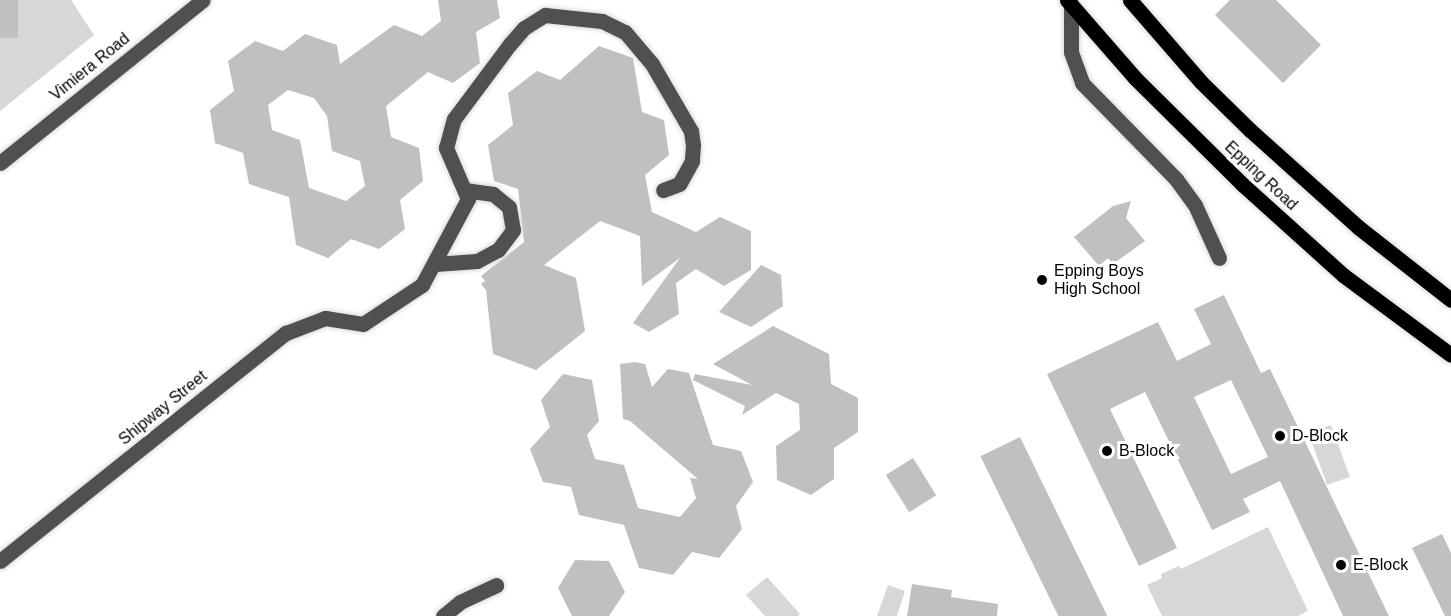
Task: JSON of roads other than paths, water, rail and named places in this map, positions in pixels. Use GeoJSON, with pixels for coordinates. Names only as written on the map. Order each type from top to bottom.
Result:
{"type":"FeatureCollection","features":[{"type":"Feature","properties":{"kind":"main road","name":"Epping Road"},"geometry":{"type":"LineString","coordinates":[[1130,0],[1201,82],[1250,130],[1358,227],[1451,300]]}},
{"type":"Feature","properties":{"kind":"main road","name":"Epping Road"},"geometry":{"type":"LineString","coordinates":[[1069,2],[1135,78],[1242,184],[1343,275],[1451,355]]}},
{"type":"Feature","properties":{"kind":"street","name":"Vimiera Road"},"geometry":{"type":"LineString","coordinates":[[0,163],[204,0]]}},
{"type":"Feature","properties":{"kind":"street"},"geometry":{"type":"LineString","coordinates":[[1069,2],[1071,52],[1082,83],[1176,179],[1195,206],[1219,258]]}},
{"type":"Feature","properties":{"kind":"street"},"geometry":{"type":"LineString","coordinates":[[466,189],[493,194],[509,207],[513,230],[498,250],[477,261],[435,264],[451,225],[464,210],[468,199],[466,189],[450,163],[446,148],[454,119],[510,44],[524,28],[545,15],[602,21],[625,32],[652,64],[690,131],[693,145],[692,161],[679,184],[663,190]]}},
{"type":"Feature","properties":{"kind":"street","name":"Shipway Street"},"geometry":{"type":"LineString","coordinates":[[0,561],[286,333],[326,318],[363,324],[422,285],[435,264]]}},
{"type":"Feature","properties":{"kind":"street"},"geometry":{"type":"LineString","coordinates":[[443,616],[460,602],[496,585]]}},
{"type":"Feature","properties":{"kind":"place","name":"Epping Boys High School"},"geometry":{"type":"Point","coordinates":[1042,280]}},
{"type":"Feature","properties":{"kind":"place","name":"D-Block"},"geometry":{"type":"Point","coordinates":[1280,436]}},
{"type":"Feature","properties":{"kind":"place","name":"B-Block"},"geometry":{"type":"Point","coordinates":[1107,451]}},
{"type":"Feature","properties":{"kind":"place","name":"E-Block"},"geometry":{"type":"Point","coordinates":[1341,565]}}]}
